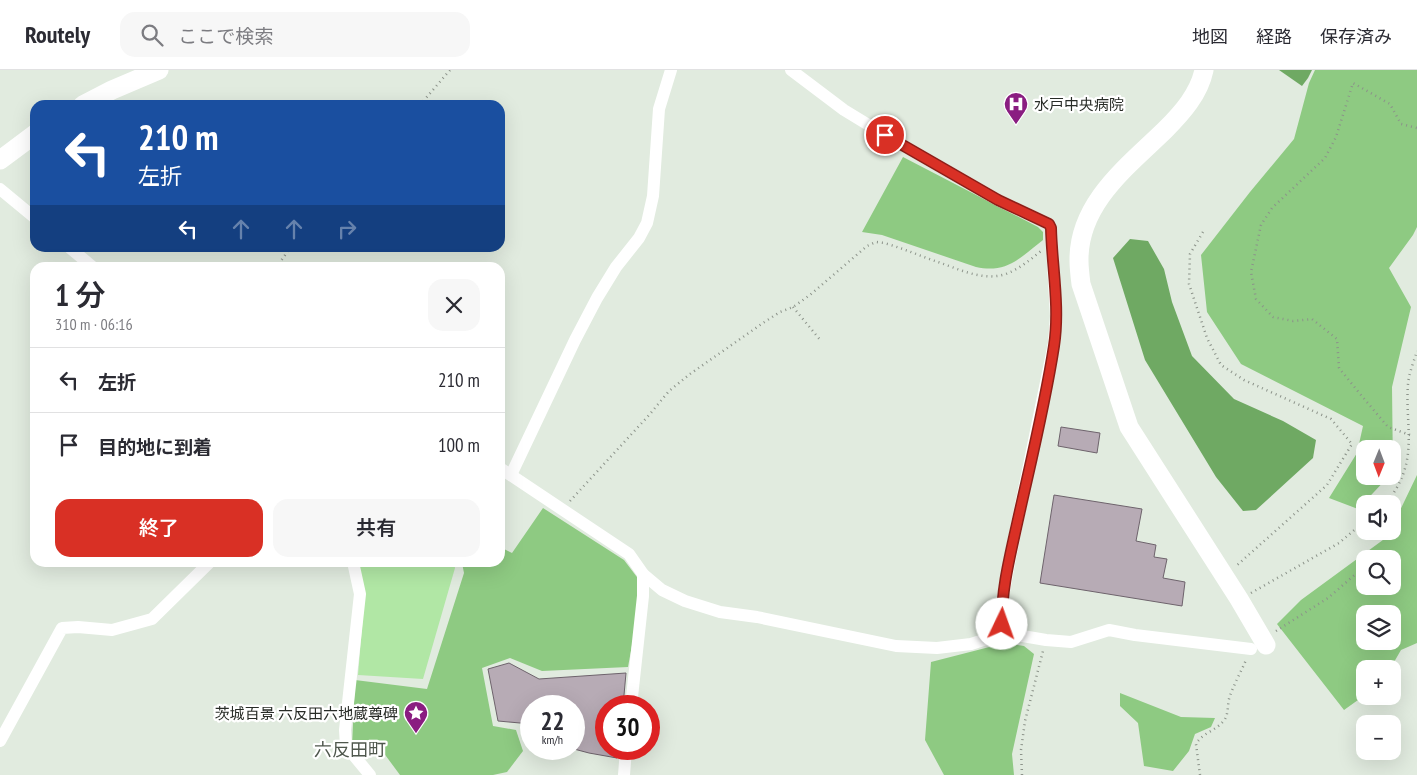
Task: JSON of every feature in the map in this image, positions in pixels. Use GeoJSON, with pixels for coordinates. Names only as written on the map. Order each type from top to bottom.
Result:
{"type":"FeatureCollection","features":[{"type":"Feature","properties":{"kind":"street"},"geometry":{"type":"LineString","coordinates":[[93,100],[159,70]]}},
{"type":"Feature","properties":{"kind":"street"},"geometry":{"type":"LineString","coordinates":[[511,475],[597,298],[616,267],[639,238],[647,223],[653,196],[659,109],[671,70]]}},
{"type":"Feature","properties":{"kind":"street"},"geometry":{"type":"LineString","coordinates":[[791,70],[844,110],[885,135],[998,200],[1049,224],[1051,228],[1056,316],[1054,344],[1010,558],[1002,608],[1002,624],[1005,633]]}},
{"type":"Feature","properties":{"kind":"street"},"geometry":{"type":"LineString","coordinates":[[505,471],[629,554],[643,574],[662,590],[685,602],[720,612],[756,617],[896,646],[937,648],[970,644],[1005,633],[1071,642],[1109,630],[1135,635],[1260,644],[1239,600],[1128,427],[1081,284],[1078,260],[1086,221],[1096,202],[1112,181],[1174,121],[1196,92],[1203,78],[1204,70]]}},
{"type":"Feature","properties":{"kind":"street"},"geometry":{"type":"LineString","coordinates":[[0,160],[30,138]]}},
{"type":"Feature","properties":{"kind":"street"},"geometry":{"type":"LineString","coordinates":[[0,189],[30,214]]}},
{"type":"Feature","properties":{"kind":"street"},"geometry":{"type":"LineString","coordinates":[[75,252],[87,262]]}},
{"type":"Feature","properties":{"kind":"street"},"geometry":{"type":"LineString","coordinates":[[0,741],[62,628],[78,627],[112,630],[152,619],[205,567]]}},
{"type":"Feature","properties":{"kind":"street"},"geometry":{"type":"LineString","coordinates":[[354,567],[360,594],[345,730],[346,746],[370,775]]}},
{"type":"Feature","properties":{"kind":"street"},"geometry":{"type":"LineString","coordinates":[[632,695],[644,596],[643,574]]}},
{"type":"Feature","properties":{"kind":"street"},"geometry":{"type":"LineString","coordinates":[[624,775],[625,760]]}},
{"type":"Feature","properties":{"kind":"path"},"geometry":{"type":"LineString","coordinates":[[424,100],[450,70]]}},
{"type":"Feature","properties":{"kind":"path"},"geometry":{"type":"LineString","coordinates":[[1410,435],[1388,427],[1339,368],[1337,339],[1312,319],[1293,321],[1273,317],[1256,299],[1251,272],[1261,225],[1272,208],[1325,158],[1336,137],[1353,83],[1390,104],[1401,124],[1417,128]]}},
{"type":"Feature","properties":{"kind":"path"},"geometry":{"type":"LineString","coordinates":[[1203,232],[1190,254],[1189,284],[1207,338],[1221,365],[1244,380],[1331,419],[1352,444],[1327,484],[1224,577]]}},
{"type":"Feature","properties":{"kind":"path"},"geometry":{"type":"LineString","coordinates":[[562,510],[669,391],[763,323],[780,312],[793,307],[810,295],[860,250],[876,242],[884,243],[973,274],[996,276],[1006,274],[1020,267],[1051,243]]}},
{"type":"Feature","properties":{"kind":"path"},"geometry":{"type":"LineString","coordinates":[[793,307],[821,341]]}},
{"type":"Feature","properties":{"kind":"path"},"geometry":{"type":"LineString","coordinates":[[1392,495],[1403,478],[1410,458],[1408,382],[1417,350]]}},
{"type":"Feature","properties":{"kind":"path"},"geometry":{"type":"LineString","coordinates":[[1239,600],[1339,543],[1356,529]]}},
{"type":"Feature","properties":{"kind":"path"},"geometry":{"type":"LineString","coordinates":[[1200,775],[1196,744],[1199,739],[1216,729],[1227,716],[1230,695],[1260,644],[1328,598],[1356,574]]}},
{"type":"Feature","properties":{"kind":"path"},"geometry":{"type":"LineString","coordinates":[[1022,775],[1021,750],[1025,721],[1046,640]]}},
{"type":"Feature","properties":{"kind":"shaded area"},"geometry":{"type":"Polygon","coordinates":[[[1279,70],[1312,70],[1302,86],[1279,70]]]}},
{"type":"Feature","properties":{"kind":"shaded area"},"geometry":{"type":"Polygon","coordinates":[[[1315,70],[1417,70],[1417,227],[1389,268],[1411,307],[1392,387],[1393,440],[1360,440],[1363,426],[1241,364],[1207,312],[1201,255],[1294,139],[1309,83],[1315,70]]]}},
{"type":"Feature","properties":{"kind":"shaded area"},"geometry":{"type":"Polygon","coordinates":[[[903,157],[1038,227],[1043,232],[1043,240],[1013,262],[1005,266],[987,269],[882,235],[862,232],[903,157]]]}},
{"type":"Feature","properties":{"kind":"shaded area"},"geometry":{"type":"Polygon","coordinates":[[[1130,239],[1148,241],[1164,269],[1172,302],[1192,356],[1234,399],[1283,421],[1316,440],[1313,458],[1256,510],[1243,511],[1216,477],[1145,360],[1113,258],[1130,239]]]}},
{"type":"Feature","properties":{"kind":"shaded area"},"geometry":{"type":"Polygon","coordinates":[[[1356,455],[1356,485],[1381,485],[1371,495],[1356,495],[1356,508],[1329,498],[1356,455]]]}},
{"type":"Feature","properties":{"kind":"shaded area"},"geometry":{"type":"Polygon","coordinates":[[[1417,475],[1417,643],[1401,650],[1395,660],[1356,660],[1356,701],[1344,710],[1277,624],[1301,600],[1356,560],[1356,595],[1401,595],[1401,550],[1369,550],[1383,540],[1401,540],[1401,508],[1417,475]]]}},
{"type":"Feature","properties":{"kind":"shaded area"},"geometry":{"type":"Polygon","coordinates":[[[543,508],[624,560],[643,585],[628,667],[542,671],[510,658],[482,668],[493,726],[516,730],[520,742],[520,755],[507,772],[493,775],[400,775],[383,752],[352,746],[355,680],[427,689],[464,573],[463,567],[505,567],[505,550],[512,553],[543,508]]]}},
{"type":"Feature","properties":{"kind":"shaded area"},"geometry":{"type":"Polygon","coordinates":[[[359,567],[455,567],[423,679],[358,675],[365,592],[359,567]]]}},
{"type":"Feature","properties":{"kind":"shaded area"},"geometry":{"type":"Polygon","coordinates":[[[1005,643],[1024,646],[1034,654],[1012,754],[1014,775],[944,775],[925,740],[931,662],[1005,643]]]}},
{"type":"Feature","properties":{"kind":"shaded area"},"geometry":{"type":"Polygon","coordinates":[[[1120,693],[1181,717],[1215,718],[1211,727],[1195,734],[1189,751],[1173,771],[1144,766],[1138,723],[1120,706],[1120,693]]]}},
{"type":"Feature","properties":{"kind":"building"},"geometry":{"type":"Polygon","coordinates":[[[1061,427],[1100,433],[1097,453],[1058,446],[1061,427]]]}},
{"type":"Feature","properties":{"kind":"building"},"geometry":{"type":"Polygon","coordinates":[[[1054,495],[1142,509],[1136,541],[1156,545],[1154,557],[1167,559],[1163,578],[1185,582],[1182,606],[1040,583],[1054,495]]]}},
{"type":"Feature","properties":{"kind":"building"},"geometry":{"type":"Polygon","coordinates":[[[509,663],[539,679],[626,673],[624,695],[595,695],[595,754],[589,753],[585,752],[585,695],[520,695],[520,723],[498,721],[488,669],[509,663]]]}},
{"type":"Feature","properties":{"kind":"place","name":"水戸中央病院"},"geometry":{"type":"Point","coordinates":[1016,125]}},
{"type":"Feature","properties":{"kind":"place","name":"茨城百景 六反田六地蔵尊碑"},"geometry":{"type":"Point","coordinates":[416,734]}},
{"type":"Feature","properties":{"kind":"district","name":"六反田町"},"geometry":{"type":"Point","coordinates":[350,749]}},
{"type":"Feature","properties":{"kind":"route"},"geometry":{"type":"LineString","coordinates":[[885,135],[998,200],[1049,224],[1051,228],[1056,316],[1054,344],[1010,558],[1002,608],[1002,624]]}}]}
